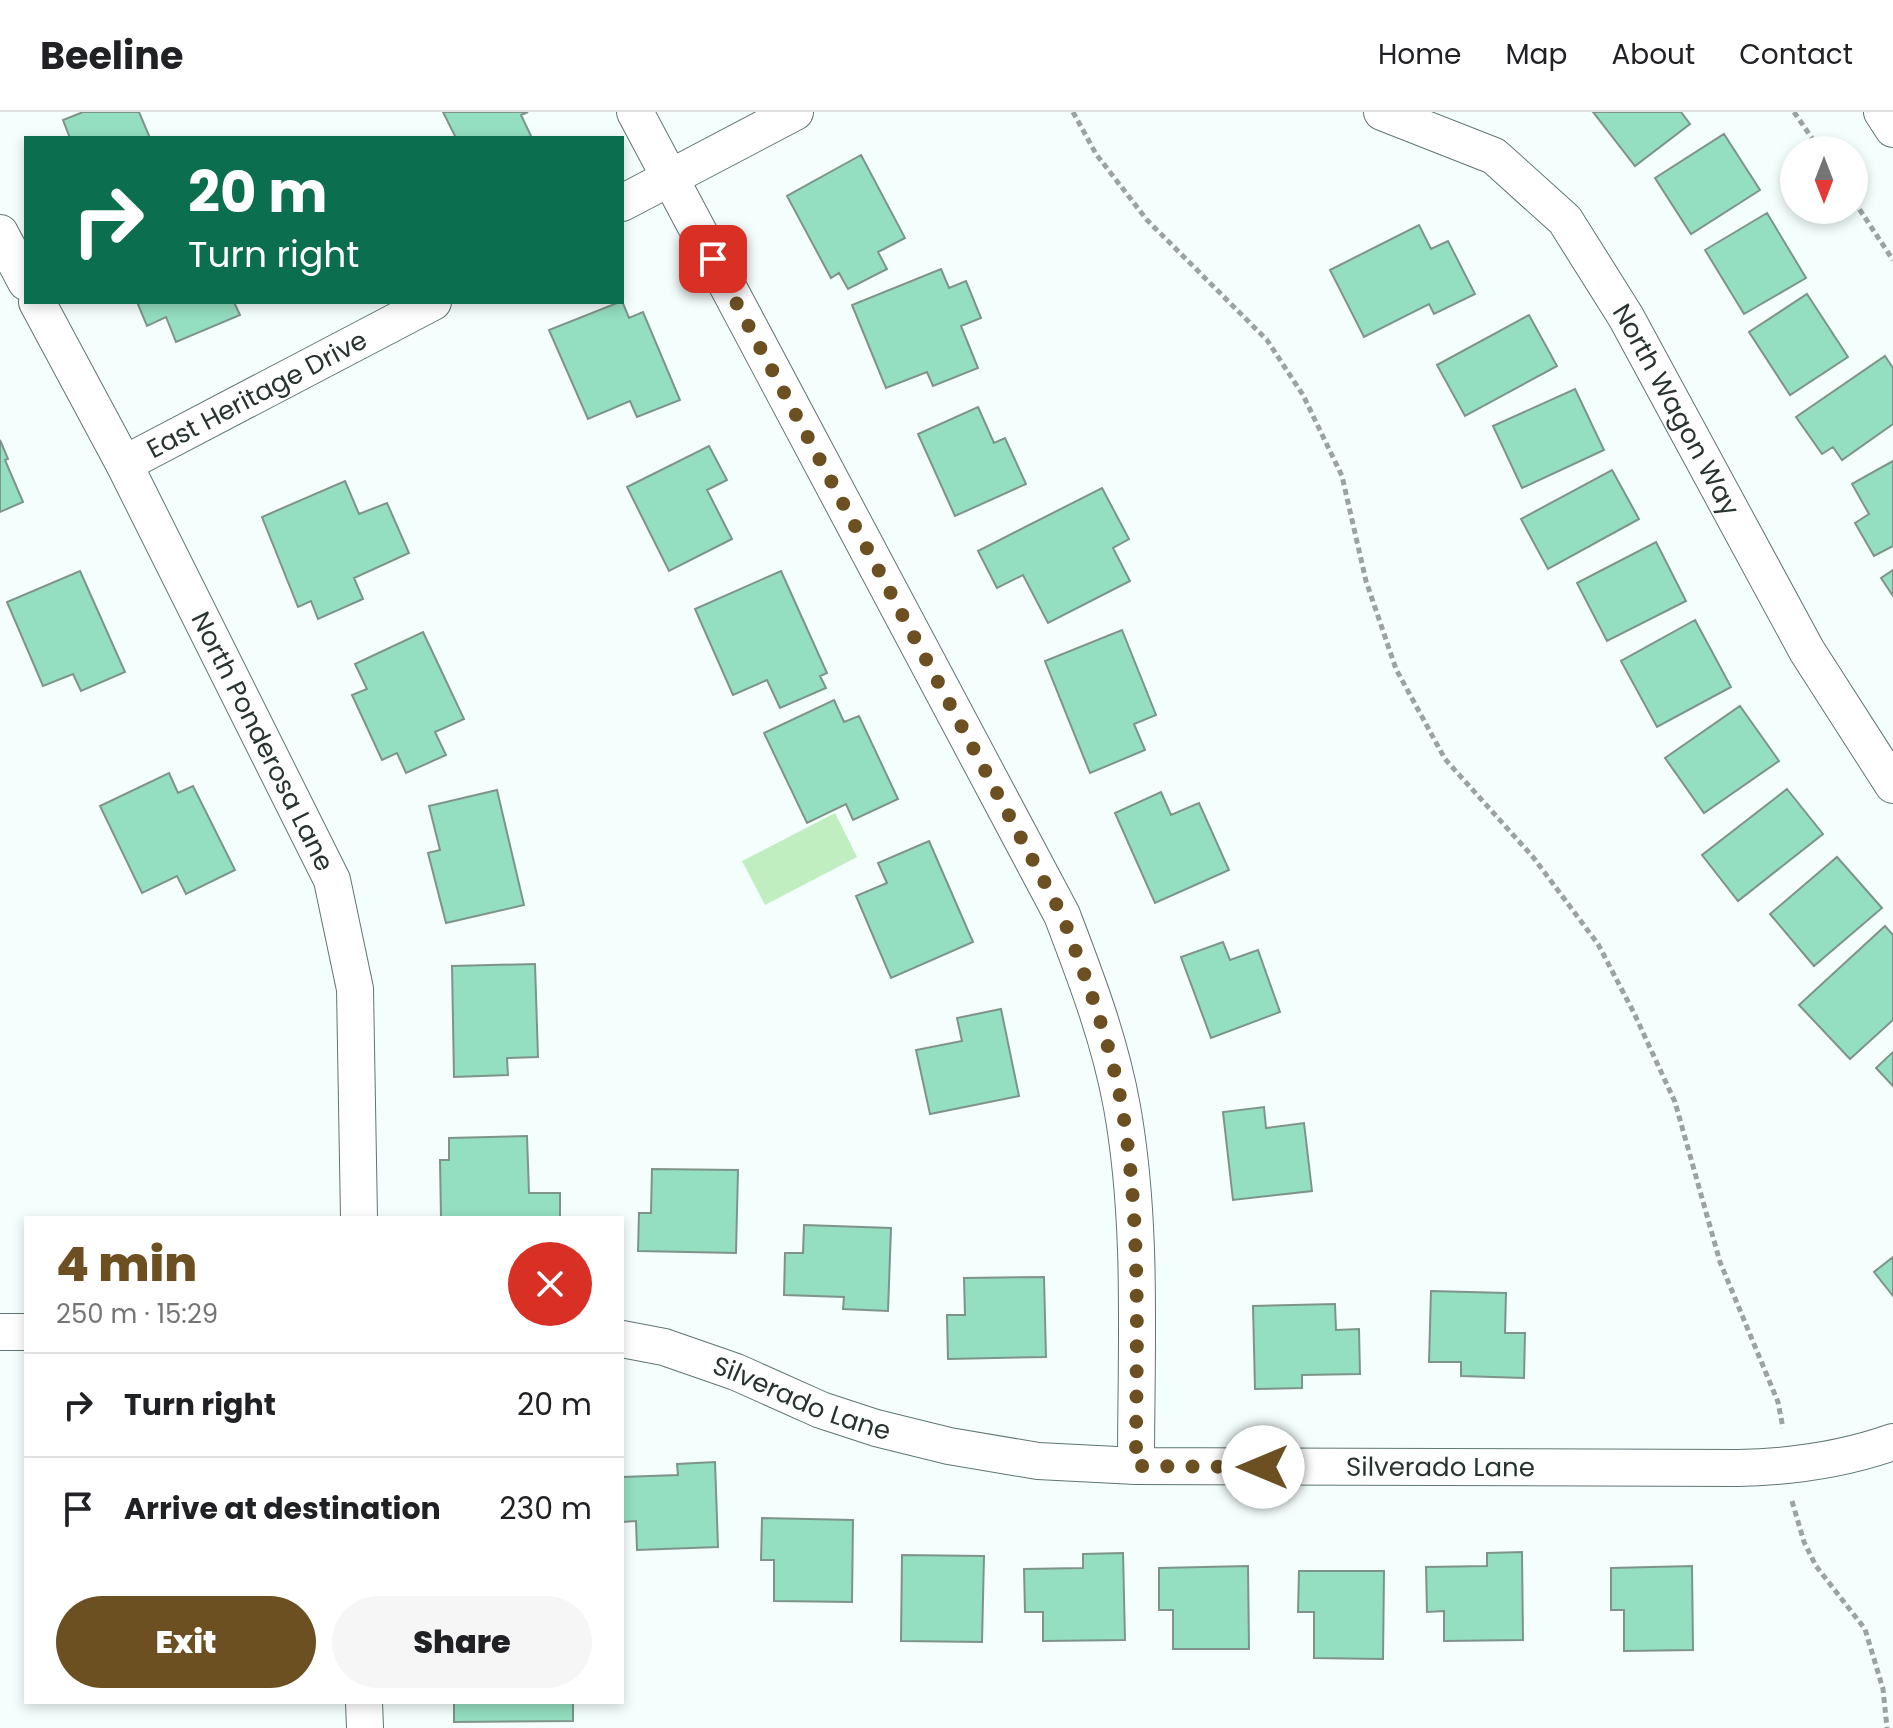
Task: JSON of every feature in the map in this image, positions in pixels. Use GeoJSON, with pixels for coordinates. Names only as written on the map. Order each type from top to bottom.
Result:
{"type":"FeatureCollection","features":[{"type":"Feature","properties":{"kind":"street"},"geometry":{"type":"LineString","coordinates":[[635,112],[1062,915],[1099,1012],[1122,1107],[1131,1185],[1135,1260],[1136,1466]]}},
{"type":"Feature","properties":{"kind":"street"},"geometry":{"type":"LineString","coordinates":[[624,202],[795,112]]}},
{"type":"Feature","properties":{"kind":"street","name":"North Wagon Way"},"geometry":{"type":"LineString","coordinates":[[1382,112],[1494,156],[1565,220],[1626,317],[1807,651],[1893,785]]}},
{"type":"Feature","properties":{"kind":"street"},"geometry":{"type":"LineString","coordinates":[[1882,112],[1893,129]]}},
{"type":"Feature","properties":{"kind":"street"},"geometry":{"type":"LineString","coordinates":[[0,233],[24,278]]}},
{"type":"Feature","properties":{"kind":"street","name":"North Ponderosa Lane"},"geometry":{"type":"LineString","coordinates":[[38,304],[124,464],[332,880],[355,989],[359,1216]]}},
{"type":"Feature","properties":{"kind":"street","name":"East Heritage Drive"},"geometry":{"type":"LineString","coordinates":[[124,464],[429,304]]}},
{"type":"Feature","properties":{"kind":"street"},"geometry":{"type":"LineString","coordinates":[[0,1332],[24,1332]]}},
{"type":"Feature","properties":{"kind":"street","name":"Silverado Lane"},"geometry":{"type":"LineString","coordinates":[[624,1339],[664,1347],[736,1372],[821,1410],[934,1443],[1038,1461],[1136,1466],[1763,1468],[1788,1467],[1855,1455],[1893,1442]]}},
{"type":"Feature","properties":{"kind":"street"},"geometry":{"type":"LineString","coordinates":[[364,1704],[365,1728]]}},
{"type":"Feature","properties":{"kind":"path"},"geometry":{"type":"LineString","coordinates":[[1073,112],[1096,154],[1147,220],[1267,340],[1303,395],[1342,476],[1366,581],[1396,669],[1445,759],[1542,869],[1598,944],[1675,1102],[1720,1262],[1778,1402],[1785,1438]]}},
{"type":"Feature","properties":{"kind":"path"},"geometry":{"type":"LineString","coordinates":[[1794,112],[1810,136]]}},
{"type":"Feature","properties":{"kind":"path"},"geometry":{"type":"LineString","coordinates":[[1868,222],[1893,260]]}},
{"type":"Feature","properties":{"kind":"path"},"geometry":{"type":"LineString","coordinates":[[1791,1496],[1796,1520],[1816,1566],[1865,1629],[1883,1689],[1887,1728]]}},
{"type":"Feature","properties":{"kind":"green space"},"geometry":{"type":"Polygon","coordinates":[[[835,813],[857,857],[765,905],[742,861],[835,813]]]}},
{"type":"Feature","properties":{"kind":"building"},"geometry":{"type":"Polygon","coordinates":[[[83,112],[139,112],[149,136],[69,136],[63,120],[83,112]]]}},
{"type":"Feature","properties":{"kind":"building"},"geometry":{"type":"Polygon","coordinates":[[[443,112],[528,112],[521,115],[531,136],[455,136],[443,112]]]}},
{"type":"Feature","properties":{"kind":"building"},"geometry":{"type":"Polygon","coordinates":[[[1593,112],[1681,112],[1690,124],[1635,166],[1593,112]]]}},
{"type":"Feature","properties":{"kind":"building"},"geometry":{"type":"Polygon","coordinates":[[[1724,134],[1760,190],[1691,234],[1655,178],[1724,134]]]}},
{"type":"Feature","properties":{"kind":"building"},"geometry":{"type":"Polygon","coordinates":[[[861,155],[905,238],[878,252],[887,269],[848,289],[839,273],[831,278],[787,196],[861,155]]]}},
{"type":"Feature","properties":{"kind":"building"},"geometry":{"type":"Polygon","coordinates":[[[1767,213],[1806,278],[1744,314],[1705,250],[1767,213]]]}},
{"type":"Feature","properties":{"kind":"building"},"geometry":{"type":"Polygon","coordinates":[[[1419,225],[1431,249],[1448,241],[1475,294],[1434,314],[1429,304],[1364,337],[1330,270],[1419,225]]]}},
{"type":"Feature","properties":{"kind":"building"},"geometry":{"type":"Polygon","coordinates":[[[941,269],[949,288],[966,281],[981,318],[961,326],[978,368],[933,386],[927,372],[886,388],[852,305],[941,269]]]}},
{"type":"Feature","properties":{"kind":"building"},"geometry":{"type":"Polygon","coordinates":[[[1807,294],[1848,357],[1790,395],[1749,332],[1807,294]]]}},
{"type":"Feature","properties":{"kind":"building"},"geometry":{"type":"Polygon","coordinates":[[[138,304],[235,304],[240,315],[176,342],[166,317],[147,326],[138,304]]]}},
{"type":"Feature","properties":{"kind":"building"},"geometry":{"type":"Polygon","coordinates":[[[614,304],[623,304],[629,318],[643,312],[680,400],[637,417],[630,401],[588,419],[549,330],[614,304]]]}},
{"type":"Feature","properties":{"kind":"building"},"geometry":{"type":"Polygon","coordinates":[[[1529,315],[1557,366],[1465,416],[1437,365],[1529,315]]]}},
{"type":"Feature","properties":{"kind":"building"},"geometry":{"type":"Polygon","coordinates":[[[1885,356],[1893,368],[1893,424],[1842,460],[1833,447],[1822,454],[1796,417],[1885,356]]]}},
{"type":"Feature","properties":{"kind":"building"},"geometry":{"type":"Polygon","coordinates":[[[1575,389],[1604,450],[1522,488],[1493,426],[1575,389]]]}},
{"type":"Feature","properties":{"kind":"building"},"geometry":{"type":"Polygon","coordinates":[[[978,407],[994,443],[1005,438],[1026,484],[955,516],[918,434],[978,407]]]}},
{"type":"Feature","properties":{"kind":"building"},"geometry":{"type":"Polygon","coordinates":[[[0,440],[23,502],[0,512],[0,440]]]}},
{"type":"Feature","properties":{"kind":"building"},"geometry":{"type":"Polygon","coordinates":[[[709,446],[727,480],[707,490],[732,539],[669,571],[627,487],[709,446]]]}},
{"type":"Feature","properties":{"kind":"building"},"geometry":{"type":"Polygon","coordinates":[[[1893,461],[1893,546],[1874,556],[1855,523],[1869,514],[1852,484],[1893,461]]]}},
{"type":"Feature","properties":{"kind":"building"},"geometry":{"type":"Polygon","coordinates":[[[1612,470],[1639,519],[1548,569],[1521,519],[1612,470]]]}},
{"type":"Feature","properties":{"kind":"building"},"geometry":{"type":"Polygon","coordinates":[[[345,481],[359,514],[387,503],[409,553],[354,578],[363,599],[318,619],[311,601],[298,607],[262,517],[345,481]]]}},
{"type":"Feature","properties":{"kind":"building"},"geometry":{"type":"Polygon","coordinates":[[[1102,488],[1129,539],[1113,548],[1130,581],[1048,623],[1023,575],[997,588],[978,551],[1102,488]]]}},
{"type":"Feature","properties":{"kind":"building"},"geometry":{"type":"Polygon","coordinates":[[[1656,542],[1686,601],[1607,641],[1577,583],[1656,542]]]}},
{"type":"Feature","properties":{"kind":"building"},"geometry":{"type":"Polygon","coordinates":[[[1893,570],[1893,596],[1881,578],[1893,570]]]}},
{"type":"Feature","properties":{"kind":"building"},"geometry":{"type":"Polygon","coordinates":[[[80,571],[125,672],[81,691],[73,674],[43,686],[7,602],[80,571]]]}},
{"type":"Feature","properties":{"kind":"building"},"geometry":{"type":"Polygon","coordinates":[[[781,571],[827,673],[820,676],[826,688],[780,708],[767,680],[733,695],[695,609],[781,571]]]}},
{"type":"Feature","properties":{"kind":"building"},"geometry":{"type":"Polygon","coordinates":[[[1695,620],[1731,687],[1657,727],[1621,661],[1695,620]]]}},
{"type":"Feature","properties":{"kind":"building"},"geometry":{"type":"Polygon","coordinates":[[[1122,630],[1156,715],[1134,724],[1145,750],[1090,773],[1045,661],[1122,630]]]}},
{"type":"Feature","properties":{"kind":"building"},"geometry":{"type":"Polygon","coordinates":[[[423,632],[464,719],[435,732],[446,755],[406,773],[397,753],[382,760],[352,695],[367,689],[355,664],[423,632]]]}},
{"type":"Feature","properties":{"kind":"building"},"geometry":{"type":"Polygon","coordinates":[[[834,700],[844,722],[859,716],[898,799],[853,820],[846,804],[807,823],[764,733],[834,700]]]}},
{"type":"Feature","properties":{"kind":"building"},"geometry":{"type":"Polygon","coordinates":[[[1740,706],[1779,761],[1704,813],[1665,758],[1740,706]]]}},
{"type":"Feature","properties":{"kind":"building"},"geometry":{"type":"Polygon","coordinates":[[[169,773],[178,793],[193,786],[235,870],[186,894],[177,876],[142,893],[100,806],[169,773]]]}},
{"type":"Feature","properties":{"kind":"building"},"geometry":{"type":"Polygon","coordinates":[[[1787,789],[1823,834],[1738,901],[1702,855],[1787,789]]]}},
{"type":"Feature","properties":{"kind":"building"},"geometry":{"type":"Polygon","coordinates":[[[497,790],[524,905],[446,923],[428,853],[440,850],[429,806],[497,790]]]}},
{"type":"Feature","properties":{"kind":"building"},"geometry":{"type":"Polygon","coordinates":[[[1161,792],[1171,815],[1199,803],[1229,870],[1155,903],[1115,813],[1161,792]]]}},
{"type":"Feature","properties":{"kind":"building"},"geometry":{"type":"Polygon","coordinates":[[[929,841],[973,942],[891,978],[856,896],[887,883],[878,863],[929,841]]]}},
{"type":"Feature","properties":{"kind":"building"},"geometry":{"type":"Polygon","coordinates":[[[1837,857],[1882,908],[1814,966],[1770,914],[1837,857]]]}},
{"type":"Feature","properties":{"kind":"building"},"geometry":{"type":"Polygon","coordinates":[[[1885,926],[1893,935],[1893,1020],[1850,1059],[1799,1005],[1885,926]]]}},
{"type":"Feature","properties":{"kind":"building"},"geometry":{"type":"Polygon","coordinates":[[[1223,942],[1230,960],[1258,950],[1280,1012],[1211,1038],[1181,957],[1223,942]]]}},
{"type":"Feature","properties":{"kind":"building"},"geometry":{"type":"Polygon","coordinates":[[[535,964],[538,1057],[507,1058],[508,1075],[454,1077],[452,966],[535,964]]]}},
{"type":"Feature","properties":{"kind":"building"},"geometry":{"type":"Polygon","coordinates":[[[1001,1009],[1019,1096],[930,1114],[916,1050],[962,1041],[957,1018],[1001,1009]]]}},
{"type":"Feature","properties":{"kind":"building"},"geometry":{"type":"Polygon","coordinates":[[[1893,1052],[1893,1086],[1876,1068],[1893,1052]]]}},
{"type":"Feature","properties":{"kind":"building"},"geometry":{"type":"Polygon","coordinates":[[[1264,1107],[1266,1128],[1304,1123],[1312,1191],[1233,1200],[1223,1112],[1264,1107]]]}},
{"type":"Feature","properties":{"kind":"building"},"geometry":{"type":"Polygon","coordinates":[[[527,1136],[529,1193],[560,1193],[560,1216],[441,1216],[440,1160],[449,1160],[449,1138],[527,1136]]]}},
{"type":"Feature","properties":{"kind":"building"},"geometry":{"type":"Polygon","coordinates":[[[652,1169],[738,1170],[736,1253],[638,1251],[639,1213],[651,1213],[652,1169]]]}},
{"type":"Feature","properties":{"kind":"building"},"geometry":{"type":"Polygon","coordinates":[[[804,1225],[891,1228],[888,1311],[843,1309],[844,1297],[784,1295],[785,1253],[803,1253],[804,1225]]]}},
{"type":"Feature","properties":{"kind":"building"},"geometry":{"type":"Polygon","coordinates":[[[1893,1257],[1893,1296],[1874,1272],[1893,1257]]]}},
{"type":"Feature","properties":{"kind":"building"},"geometry":{"type":"Polygon","coordinates":[[[1044,1277],[1046,1357],[948,1359],[947,1315],[965,1315],[964,1278],[1044,1277]]]}},
{"type":"Feature","properties":{"kind":"building"},"geometry":{"type":"Polygon","coordinates":[[[1431,1291],[1506,1293],[1505,1333],[1525,1333],[1524,1378],[1461,1376],[1461,1362],[1429,1362],[1431,1291]]]}},
{"type":"Feature","properties":{"kind":"building"},"geometry":{"type":"Polygon","coordinates":[[[1335,1304],[1336,1330],[1359,1329],[1360,1374],[1302,1375],[1302,1388],[1255,1389],[1253,1306],[1335,1304]]]}},
{"type":"Feature","properties":{"kind":"building"},"geometry":{"type":"Polygon","coordinates":[[[715,1462],[718,1547],[637,1550],[636,1521],[624,1522],[624,1477],[678,1475],[677,1464],[715,1462]]]}},
{"type":"Feature","properties":{"kind":"building"},"geometry":{"type":"Polygon","coordinates":[[[762,1518],[853,1520],[852,1602],[774,1601],[774,1560],[761,1560],[762,1518]]]}},
{"type":"Feature","properties":{"kind":"building"},"geometry":{"type":"Polygon","coordinates":[[[1522,1552],[1523,1640],[1444,1641],[1444,1611],[1427,1612],[1426,1567],[1487,1566],[1487,1553],[1522,1552]]]}},
{"type":"Feature","properties":{"kind":"building"},"geometry":{"type":"Polygon","coordinates":[[[1123,1553],[1125,1640],[1043,1641],[1043,1612],[1025,1612],[1024,1569],[1083,1568],[1083,1554],[1123,1553]]]}},
{"type":"Feature","properties":{"kind":"building"},"geometry":{"type":"Polygon","coordinates":[[[902,1555],[984,1556],[982,1642],[901,1641],[902,1555]]]}},
{"type":"Feature","properties":{"kind":"building"},"geometry":{"type":"Polygon","coordinates":[[[1248,1566],[1249,1649],[1173,1649],[1173,1610],[1159,1610],[1159,1568],[1248,1566]]]}},
{"type":"Feature","properties":{"kind":"building"},"geometry":{"type":"Polygon","coordinates":[[[1692,1566],[1693,1650],[1624,1651],[1624,1610],[1611,1610],[1611,1568],[1692,1566]]]}},
{"type":"Feature","properties":{"kind":"building"},"geometry":{"type":"Polygon","coordinates":[[[1299,1571],[1384,1571],[1383,1659],[1314,1658],[1314,1612],[1298,1612],[1299,1571]]]}},
{"type":"Feature","properties":{"kind":"building"},"geometry":{"type":"Polygon","coordinates":[[[454,1704],[573,1704],[573,1721],[454,1722],[454,1704]]]}},
{"type":"Feature","properties":{"kind":"route"},"geometry":{"type":"LineString","coordinates":[[713,259],[1062,915],[1099,1012],[1122,1107],[1131,1185],[1135,1260],[1136,1466],[1263,1467]]}}]}
